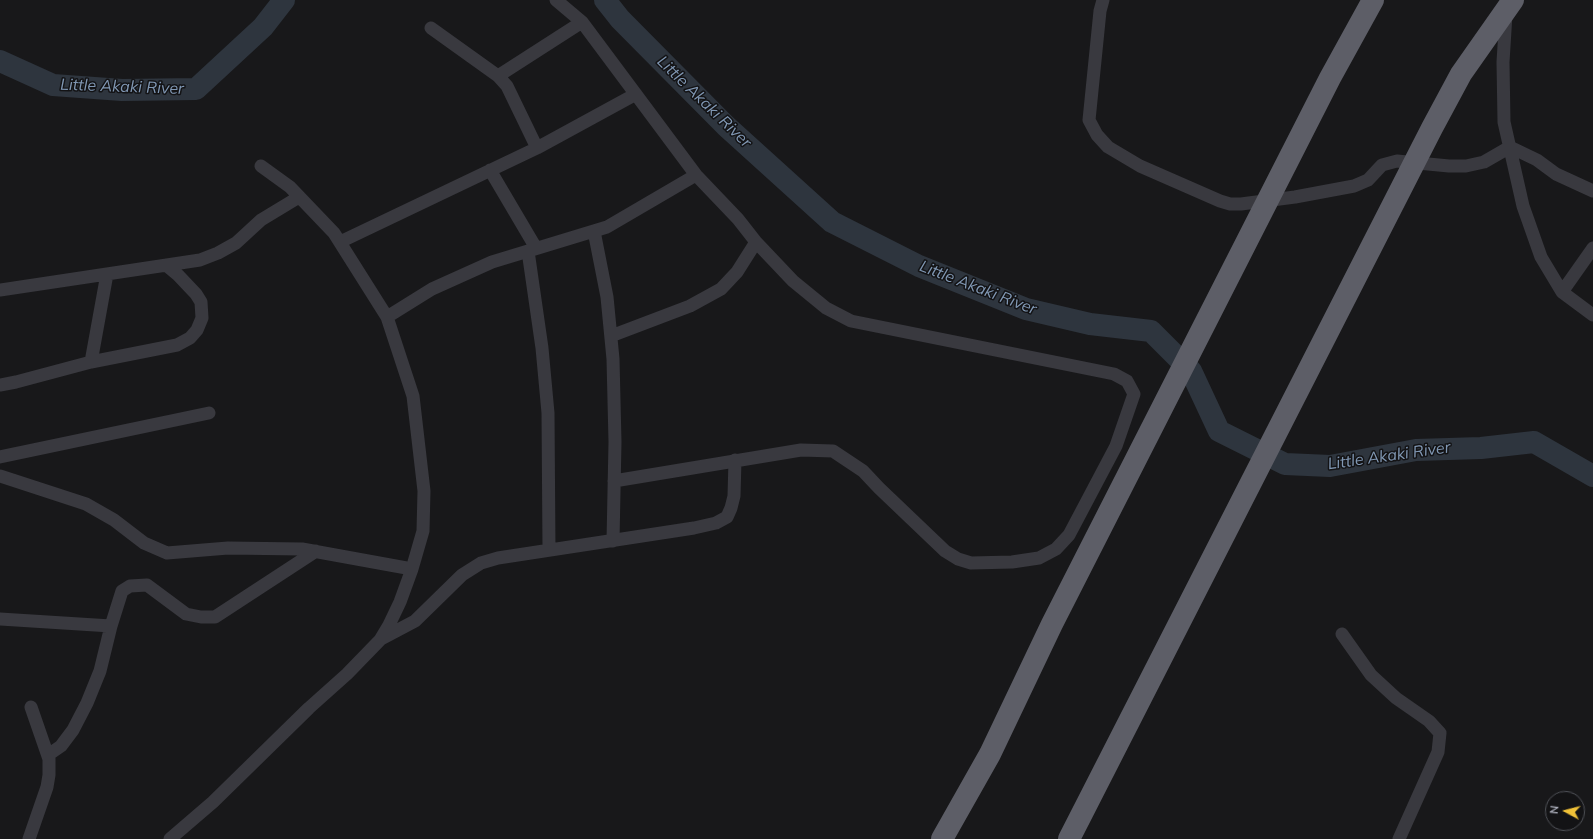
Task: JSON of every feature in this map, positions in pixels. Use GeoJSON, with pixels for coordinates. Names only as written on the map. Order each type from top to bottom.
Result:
{"type":"FeatureCollection","features":[{"type":"Feature","properties":{"kind":"highway"},"geometry":{"type":"LineString","coordinates":[[942,839],[990,754],[1052,624],[1330,78],[1373,0]]}},
{"type":"Feature","properties":{"kind":"highway"},"geometry":{"type":"LineString","coordinates":[[1069,839],[1432,128],[1461,74],[1510,5]]}},
{"type":"Feature","properties":{"kind":"street"},"geometry":{"type":"LineString","coordinates":[[556,0],[582,22],[696,175],[738,219],[756,242],[793,281],[826,308],[851,321],[1114,374],[1127,381],[1134,394],[1116,446],[1069,535],[1056,549],[1039,558],[1012,562],[971,563],[958,559],[945,551],[863,471],[833,451],[801,450],[614,481]]}},
{"type":"Feature","properties":{"kind":"street"},"geometry":{"type":"LineString","coordinates":[[1103,0],[1100,11],[1090,120],[1097,135],[1108,147],[1140,166],[1220,201],[1230,204],[1242,204],[1295,197],[1354,186],[1368,180],[1382,165],[1397,161],[1449,166],[1466,166],[1484,162],[1510,147]]}},
{"type":"Feature","properties":{"kind":"street"},"geometry":{"type":"LineString","coordinates":[[1510,5],[1503,62],[1504,122],[1523,206],[1541,257],[1562,292],[1593,315]]}},
{"type":"Feature","properties":{"kind":"street"},"geometry":{"type":"LineString","coordinates":[[498,76],[582,22]]}},
{"type":"Feature","properties":{"kind":"street"},"geometry":{"type":"LineString","coordinates":[[431,28],[498,76],[507,86],[537,148]]}},
{"type":"Feature","properties":{"kind":"street"},"geometry":{"type":"LineString","coordinates":[[340,242],[537,148],[636,94]]}},
{"type":"Feature","properties":{"kind":"street"},"geometry":{"type":"LineString","coordinates":[[1510,147],[1537,160],[1556,174],[1593,190]]}},
{"type":"Feature","properties":{"kind":"street"},"geometry":{"type":"LineString","coordinates":[[170,839],[213,802],[309,708],[347,674],[380,640],[389,625],[412,569],[423,531],[424,490],[413,396],[387,317],[334,233],[290,187],[261,166]]}},
{"type":"Feature","properties":{"kind":"street"},"geometry":{"type":"LineString","coordinates":[[490,170],[532,250],[548,413],[549,550]]}},
{"type":"Feature","properties":{"kind":"street"},"geometry":{"type":"LineString","coordinates":[[387,317],[432,289],[492,262],[607,227],[696,175]]}},
{"type":"Feature","properties":{"kind":"street"},"geometry":{"type":"LineString","coordinates":[[0,290],[200,260],[218,253],[236,243],[261,220],[300,197]]}},
{"type":"Feature","properties":{"kind":"street"},"geometry":{"type":"LineString","coordinates":[[594,231],[607,297],[614,374],[613,541]]}},
{"type":"Feature","properties":{"kind":"street"},"geometry":{"type":"LineString","coordinates":[[611,336],[690,306],[721,288],[737,272],[756,242]]}},
{"type":"Feature","properties":{"kind":"street"},"geometry":{"type":"LineString","coordinates":[[1562,292],[1593,248]]}},
{"type":"Feature","properties":{"kind":"street"},"geometry":{"type":"LineString","coordinates":[[0,385],[91,362],[177,346],[190,338],[197,330],[202,318],[201,302],[196,294],[166,265]]}},
{"type":"Feature","properties":{"kind":"street"},"geometry":{"type":"LineString","coordinates":[[91,362],[107,274]]}},
{"type":"Feature","properties":{"kind":"street"},"geometry":{"type":"LineString","coordinates":[[0,456],[209,413]]}},
{"type":"Feature","properties":{"kind":"street"},"geometry":{"type":"LineString","coordinates":[[380,640],[415,621],[462,575],[481,563],[498,558],[694,528],[716,523],[727,517],[731,508],[734,496],[735,460]]}},
{"type":"Feature","properties":{"kind":"street"},"geometry":{"type":"LineString","coordinates":[[0,476],[86,504],[114,520],[144,543],[167,553],[228,548],[302,549],[412,569]]}},
{"type":"Feature","properties":{"kind":"street"},"geometry":{"type":"LineString","coordinates":[[48,755],[61,746],[73,730],[87,703],[100,671],[111,626],[122,591],[130,586],[147,585],[186,614],[201,617],[215,617],[316,552]]}},
{"type":"Feature","properties":{"kind":"street"},"geometry":{"type":"LineString","coordinates":[[0,619],[111,626]]}},
{"type":"Feature","properties":{"kind":"street"},"geometry":{"type":"LineString","coordinates":[[1342,634],[1371,675],[1396,698],[1429,721],[1440,733],[1438,752],[1399,839]]}},
{"type":"Feature","properties":{"kind":"street"},"geometry":{"type":"LineString","coordinates":[[29,839],[47,787],[49,775],[48,755],[31,707]]}},
{"type":"Feature","properties":{"kind":"waterway","name":"Little Akaki River"},"geometry":{"type":"LineString","coordinates":[[0,61],[53,85],[122,90],[196,89],[263,27],[284,0]]}},
{"type":"Feature","properties":{"kind":"waterway","name":"Little Akaki River"},"geometry":{"type":"LineString","coordinates":[[605,0],[620,19],[726,126],[832,222],[919,266],[1026,309],[1090,324],[1151,331],[1191,371],[1219,431],[1285,464],[1330,466],[1416,450],[1481,448],[1534,442],[1593,476]]}}]}
